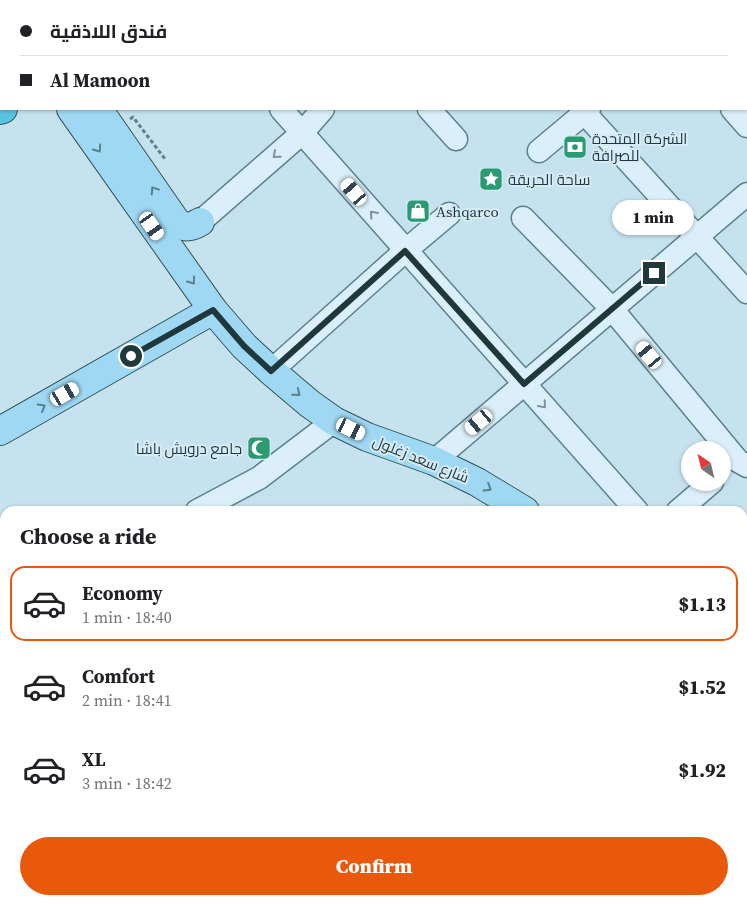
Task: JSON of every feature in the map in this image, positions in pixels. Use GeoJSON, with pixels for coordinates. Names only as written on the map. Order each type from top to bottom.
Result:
{"type":"FeatureCollection","features":[{"type":"Feature","properties":{"kind":"main road","name":"شارع سعد زغلول"},"geometry":{"type":"LineString","coordinates":[[71,110],[213,310],[244,346],[271,371],[310,404],[334,421],[367,437],[434,461],[477,482],[517,506]]}},
{"type":"Feature","properties":{"kind":"main road"},"geometry":{"type":"LineString","coordinates":[[99,110],[174,220],[184,227],[192,227],[200,222]]}},
{"type":"Feature","properties":{"kind":"main road"},"geometry":{"type":"LineString","coordinates":[[0,431],[213,310]]}},
{"type":"Feature","properties":{"kind":"street"},"geometry":{"type":"LineString","coordinates":[[281,110],[633,506]]}},
{"type":"Feature","properties":{"kind":"street"},"geometry":{"type":"LineString","coordinates":[[200,222],[302,133],[322,110]]}},
{"type":"Feature","properties":{"kind":"street"},"geometry":{"type":"LineString","coordinates":[[430,110],[456,138]]}},
{"type":"Feature","properties":{"kind":"street"},"geometry":{"type":"LineString","coordinates":[[539,151],[584,110],[747,292]]}},
{"type":"Feature","properties":{"kind":"street"},"geometry":{"type":"LineString","coordinates":[[733,110],[747,126]]}},
{"type":"Feature","properties":{"kind":"street"},"geometry":{"type":"LineString","coordinates":[[434,461],[747,194]]}},
{"type":"Feature","properties":{"kind":"street"},"geometry":{"type":"LineString","coordinates":[[271,371],[449,214]]}},
{"type":"Feature","properties":{"kind":"street"},"geometry":{"type":"LineString","coordinates":[[523,218],[612,309],[739,463]]}},
{"type":"Feature","properties":{"kind":"street"},"geometry":{"type":"LineString","coordinates":[[206,506],[259,478],[334,421]]}},
{"type":"Feature","properties":{"kind":"street"},"geometry":{"type":"LineString","coordinates":[[684,506],[701,491]]}},
{"type":"Feature","properties":{"kind":"path"},"geometry":{"type":"LineString","coordinates":[[129,120],[134,117],[165,159]]}},
{"type":"Feature","properties":{"kind":"place","name":"الشركة المتحدة للصرافة"},"geometry":{"type":"Point","coordinates":[575,147]}},
{"type":"Feature","properties":{"kind":"place","name":"ساحة الحريقة"},"geometry":{"type":"Point","coordinates":[491,179]}},
{"type":"Feature","properties":{"kind":"place","name":"Ashqarco"},"geometry":{"type":"Point","coordinates":[418,211]}},
{"type":"Feature","properties":{"kind":"place","name":"جامع درويش باشا"},"geometry":{"type":"Point","coordinates":[259,448]}},
{"type":"Feature","properties":{"kind":"route"},"geometry":{"type":"LineString","coordinates":[[131,356],[213,310],[244,346],[271,371],[405,251],[524,384],[654,273]]}}]}
